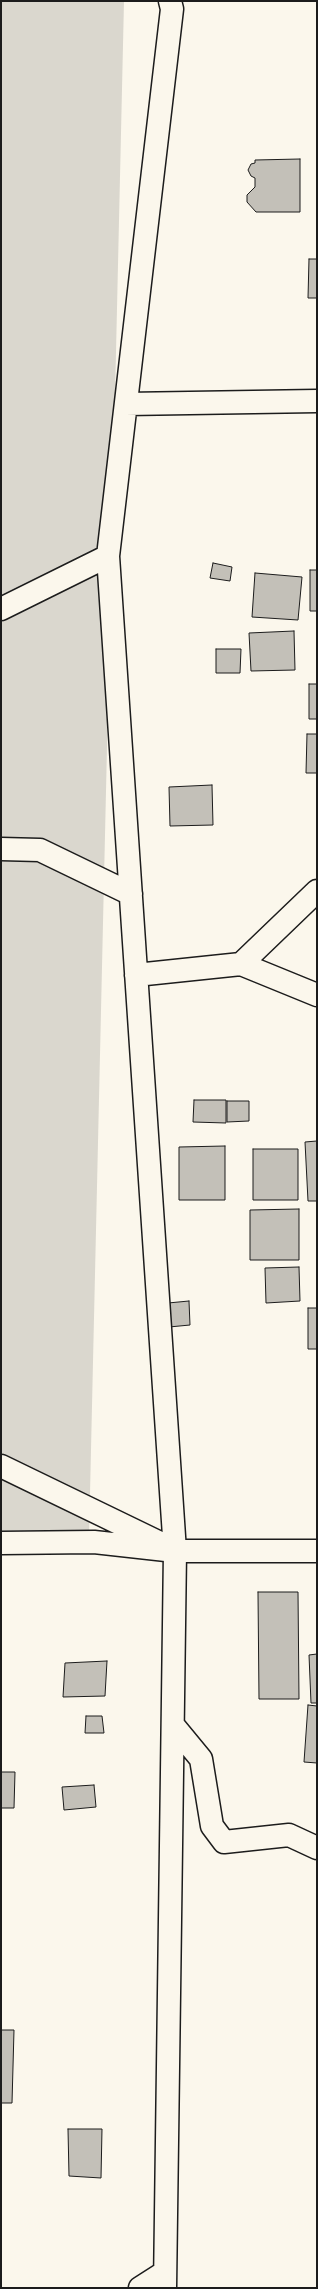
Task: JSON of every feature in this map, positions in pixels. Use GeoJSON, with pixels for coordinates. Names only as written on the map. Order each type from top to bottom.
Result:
{"type":"FeatureCollection","features":[{"type":"Feature","properties":{"kind":"street"},"geometry":{"type":"LineString","coordinates":[[140,2288],[165,2280],[175,1551],[108,556],[172,9],[170,1]]}},
{"type":"Feature","properties":{"kind":"street"},"geometry":{"type":"LineString","coordinates":[[126,404],[317,401]]}},
{"type":"Feature","properties":{"kind":"street"},"geometry":{"type":"LineString","coordinates":[[1,609],[108,556]]}},
{"type":"Feature","properties":{"kind":"street"},"geometry":{"type":"LineString","coordinates":[[1,849],[40,850],[131,894]]}},
{"type":"Feature","properties":{"kind":"street"},"geometry":{"type":"LineString","coordinates":[[241,964],[317,891]]}},
{"type":"Feature","properties":{"kind":"street"},"geometry":{"type":"LineString","coordinates":[[136,975],[241,964],[317,995]]}},
{"type":"Feature","properties":{"kind":"street"},"geometry":{"type":"LineString","coordinates":[[1,1466],[175,1551]]}},
{"type":"Feature","properties":{"kind":"street"},"geometry":{"type":"LineString","coordinates":[[1,1543],[94,1542],[175,1551],[317,1551]]}},
{"type":"Feature","properties":{"kind":"street"},"geometry":{"type":"LineString","coordinates":[[172,1725],[200,1759],[212,1826],[224,1842],[289,1835],[317,1848]]}},
{"type":"Feature","properties":{"kind":"shaded area"},"geometry":{"type":"Polygon","coordinates":[[[1,1],[124,1],[89,1537],[1,1543],[1,1]]]}},
{"type":"Feature","properties":{"kind":"building"},"geometry":{"type":"Polygon","coordinates":[[[300,159],[300,212],[256,212],[247,202],[247,195],[255,187],[255,178],[251,176],[248,170],[251,164],[255,163],[255,160],[300,159]]]}},
{"type":"Feature","properties":{"kind":"building"},"geometry":{"type":"Polygon","coordinates":[[[309,259],[317,259],[317,298],[308,298],[309,259]]]}},
{"type":"Feature","properties":{"kind":"building"},"geometry":{"type":"Polygon","coordinates":[[[213,563],[232,567],[230,581],[210,578],[213,563]]]}},
{"type":"Feature","properties":{"kind":"building"},"geometry":{"type":"Polygon","coordinates":[[[310,570],[317,570],[317,611],[310,611],[310,570]]]}},
{"type":"Feature","properties":{"kind":"building"},"geometry":{"type":"Polygon","coordinates":[[[255,573],[302,577],[298,620],[252,617],[255,573]]]}},
{"type":"Feature","properties":{"kind":"building"},"geometry":{"type":"Polygon","coordinates":[[[294,631],[295,670],[251,671],[249,633],[294,631]]]}},
{"type":"Feature","properties":{"kind":"building"},"geometry":{"type":"Polygon","coordinates":[[[216,649],[241,649],[240,673],[216,673],[216,649]]]}},
{"type":"Feature","properties":{"kind":"building"},"geometry":{"type":"Polygon","coordinates":[[[309,684],[317,684],[317,719],[309,719],[309,684]]]}},
{"type":"Feature","properties":{"kind":"building"},"geometry":{"type":"Polygon","coordinates":[[[307,734],[317,734],[317,773],[306,773],[307,734]]]}},
{"type":"Feature","properties":{"kind":"building"},"geometry":{"type":"Polygon","coordinates":[[[212,785],[213,825],[170,826],[169,787],[212,785]]]}},
{"type":"Feature","properties":{"kind":"building"},"geometry":{"type":"Polygon","coordinates":[[[194,1100],[226,1100],[226,1123],[193,1122],[194,1100]]]}},
{"type":"Feature","properties":{"kind":"building"},"geometry":{"type":"Polygon","coordinates":[[[227,1101],[249,1101],[249,1121],[227,1122],[227,1101]]]}},
{"type":"Feature","properties":{"kind":"building"},"geometry":{"type":"Polygon","coordinates":[[[317,1141],[317,1201],[308,1201],[305,1142],[317,1141]]]}},
{"type":"Feature","properties":{"kind":"building"},"geometry":{"type":"Polygon","coordinates":[[[225,1146],[225,1200],[179,1200],[179,1147],[225,1146]]]}},
{"type":"Feature","properties":{"kind":"building"},"geometry":{"type":"Polygon","coordinates":[[[253,1149],[298,1149],[298,1200],[253,1200],[253,1149]]]}},
{"type":"Feature","properties":{"kind":"building"},"geometry":{"type":"Polygon","coordinates":[[[299,1209],[299,1260],[250,1260],[250,1210],[299,1209]]]}},
{"type":"Feature","properties":{"kind":"building"},"geometry":{"type":"Polygon","coordinates":[[[299,1267],[300,1301],[266,1303],[265,1268],[299,1267]]]}},
{"type":"Feature","properties":{"kind":"building"},"geometry":{"type":"Polygon","coordinates":[[[189,1301],[190,1325],[169,1327],[168,1303],[189,1301]]]}},
{"type":"Feature","properties":{"kind":"building"},"geometry":{"type":"Polygon","coordinates":[[[308,1308],[317,1308],[317,1349],[308,1349],[308,1308]]]}},
{"type":"Feature","properties":{"kind":"building"},"geometry":{"type":"Polygon","coordinates":[[[258,1592],[298,1592],[299,1699],[259,1699],[258,1592]]]}},
{"type":"Feature","properties":{"kind":"building"},"geometry":{"type":"Polygon","coordinates":[[[317,1654],[317,1703],[311,1703],[309,1655],[317,1654]]]}},
{"type":"Feature","properties":{"kind":"building"},"geometry":{"type":"Polygon","coordinates":[[[107,1661],[105,1696],[63,1697],[65,1663],[107,1661]]]}},
{"type":"Feature","properties":{"kind":"building"},"geometry":{"type":"Polygon","coordinates":[[[308,1705],[317,1706],[317,1763],[304,1762],[308,1705]]]}},
{"type":"Feature","properties":{"kind":"building"},"geometry":{"type":"Polygon","coordinates":[[[86,1716],[102,1716],[104,1733],[85,1733],[86,1716]]]}},
{"type":"Feature","properties":{"kind":"building"},"geometry":{"type":"Polygon","coordinates":[[[1,1772],[15,1772],[14,1808],[1,1808],[1,1772]]]}},
{"type":"Feature","properties":{"kind":"building"},"geometry":{"type":"Polygon","coordinates":[[[94,1785],[96,1807],[64,1810],[62,1787],[94,1785]]]}},
{"type":"Feature","properties":{"kind":"building"},"geometry":{"type":"Polygon","coordinates":[[[1,2030],[14,2030],[12,2103],[1,2103],[1,2030]]]}},
{"type":"Feature","properties":{"kind":"building"},"geometry":{"type":"Polygon","coordinates":[[[68,2129],[102,2129],[101,2178],[69,2176],[68,2129]]]}}]}
